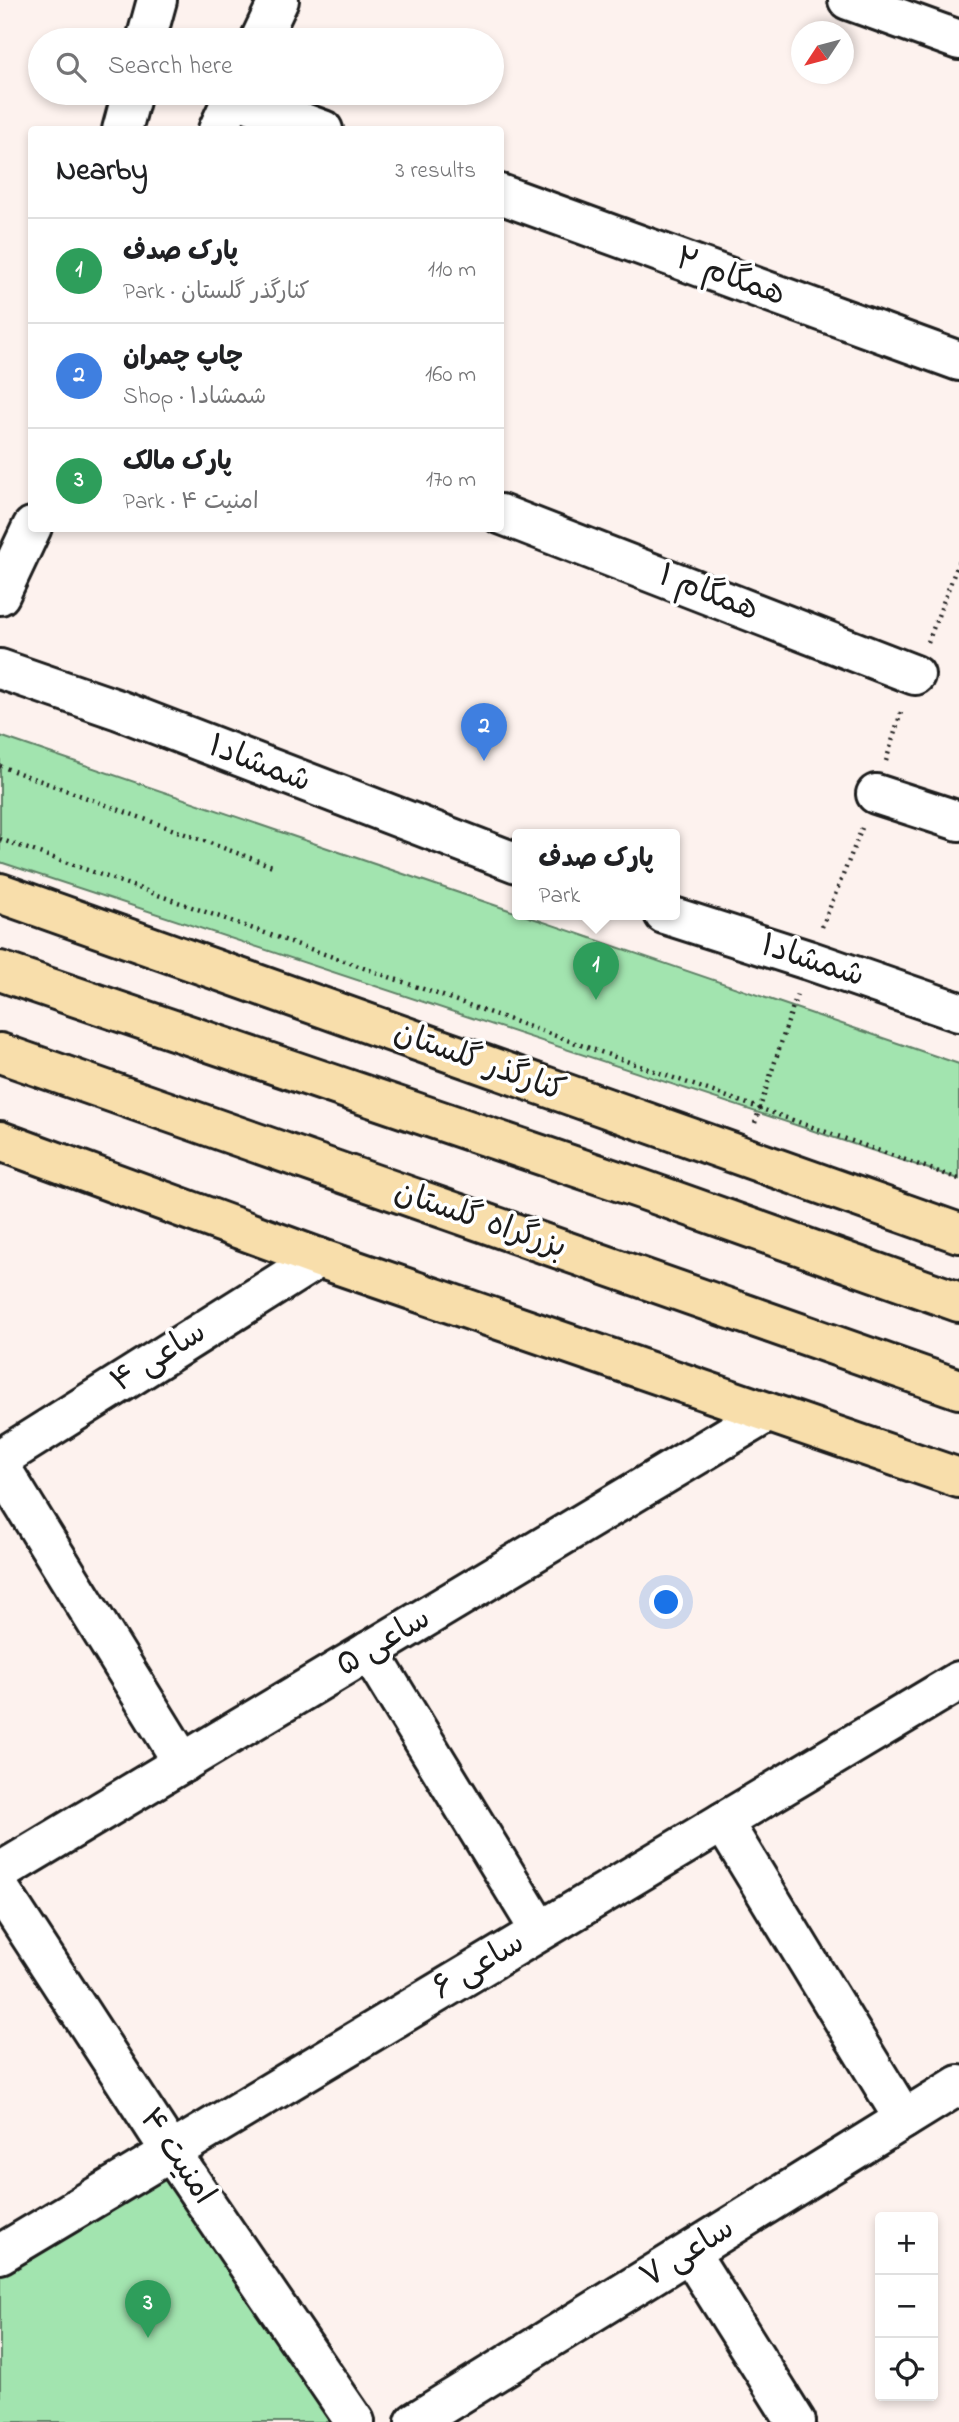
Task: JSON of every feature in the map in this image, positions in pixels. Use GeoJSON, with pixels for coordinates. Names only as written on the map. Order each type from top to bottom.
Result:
{"type":"FeatureCollection","features":[{"type":"Feature","properties":{"kind":"main road","name":"کنارگذر گلستان"},"geometry":{"type":"LineString","coordinates":[[0,893],[959,1233]]}},
{"type":"Feature","properties":{"kind":"main road"},"geometry":{"type":"LineString","coordinates":[[0,971],[641,1189],[959,1302]]}},
{"type":"Feature","properties":{"kind":"main road","name":"بزرگراه گلستان"},"geometry":{"type":"LineString","coordinates":[[0,1053],[959,1389]]}},
{"type":"Feature","properties":{"kind":"main road"},"geometry":{"type":"LineString","coordinates":[[0,1141],[319,1258],[959,1478]]}},
{"type":"Feature","properties":{"kind":"street"},"geometry":{"type":"LineString","coordinates":[[149,28],[157,0]]}},
{"type":"Feature","properties":{"kind":"street"},"geometry":{"type":"LineString","coordinates":[[266,28],[279,0]]}},
{"type":"Feature","properties":{"kind":"street"},"geometry":{"type":"LineString","coordinates":[[848,0],[959,40]]}},
{"type":"Feature","properties":{"kind":"street"},"geometry":{"type":"LineString","coordinates":[[123,126],[129,105]]}},
{"type":"Feature","properties":{"kind":"street"},"geometry":{"type":"LineString","coordinates":[[229,106],[307,126]]}},
{"type":"Feature","properties":{"kind":"street","name":"همگام ۲"},"geometry":{"type":"LineString","coordinates":[[504,195],[959,361]]}},
{"type":"Feature","properties":{"kind":"street","name":"همگام ۱"},"geometry":{"type":"LineString","coordinates":[[504,516],[915,675]]}},
{"type":"Feature","properties":{"kind":"street"},"geometry":{"type":"LineString","coordinates":[[0,595],[30,532]]}},
{"type":"Feature","properties":{"kind":"street","name":"شمشاد۱"},"geometry":{"type":"LineString","coordinates":[[0,669],[119,710],[512,861]]}},
{"type":"Feature","properties":{"kind":"street"},"geometry":{"type":"LineString","coordinates":[[876,794],[959,821]]}},
{"type":"Feature","properties":{"kind":"street","name":"شمشاد۱"},"geometry":{"type":"LineString","coordinates":[[680,919],[959,1012]]}},
{"type":"Feature","properties":{"kind":"street","name":"ساعی ۴"},"geometry":{"type":"LineString","coordinates":[[0,1459],[319,1258]]}},
{"type":"Feature","properties":{"kind":"street","name":"ساعی ۵"},"geometry":{"type":"LineString","coordinates":[[0,1872],[767,1413]]}},
{"type":"Feature","properties":{"kind":"street"},"geometry":{"type":"LineString","coordinates":[[0,1466],[183,1763]]}},
{"type":"Feature","properties":{"kind":"street"},"geometry":{"type":"LineString","coordinates":[[369,1651],[540,1931]]}},
{"type":"Feature","properties":{"kind":"street","name":"ساعی ۶"},"geometry":{"type":"LineString","coordinates":[[0,2254],[959,1681]]}},
{"type":"Feature","properties":{"kind":"street"},"geometry":{"type":"LineString","coordinates":[[723,1822],[904,2119]]}},
{"type":"Feature","properties":{"kind":"street","name":"امنیت ۴"},"geometry":{"type":"LineString","coordinates":[[0,1889],[171,2152],[355,2422]]}},
{"type":"Feature","properties":{"kind":"street","name":"ساعی ۷"},"geometry":{"type":"LineString","coordinates":[[415,2422],[959,2085]]}},
{"type":"Feature","properties":{"kind":"street"},"geometry":{"type":"LineString","coordinates":[[690,2253],[796,2422]]}},
{"type":"Feature","properties":{"kind":"path"},"geometry":{"type":"LineString","coordinates":[[0,766],[275,867]]}},
{"type":"Feature","properties":{"kind":"path"},"geometry":{"type":"LineString","coordinates":[[0,839],[959,1178]]}},
{"type":"Feature","properties":{"kind":"path"},"geometry":{"type":"LineString","coordinates":[[742,1156],[761,1107],[808,960]]}},
{"type":"Feature","properties":{"kind":"green space"},"geometry":{"type":"Polygon","coordinates":[[[0,736],[512,911],[512,920],[538,920],[959,1064],[959,1179],[0,862],[0,736]]]}},
{"type":"Feature","properties":{"kind":"green space"},"geometry":{"type":"Polygon","coordinates":[[[171,2152],[353,2422],[0,2422],[0,2254],[171,2152]]]}},
{"type":"Feature","properties":{"kind":"place","name":"چاپ چمران"},"geometry":{"type":"Point","coordinates":[484,761]}},
{"type":"Feature","properties":{"kind":"place","name":"پارک صدف"},"geometry":{"type":"Point","coordinates":[596,1000]}},
{"type":"Feature","properties":{"kind":"place","name":"پارک مالک"},"geometry":{"type":"Point","coordinates":[148,2338]}}]}
